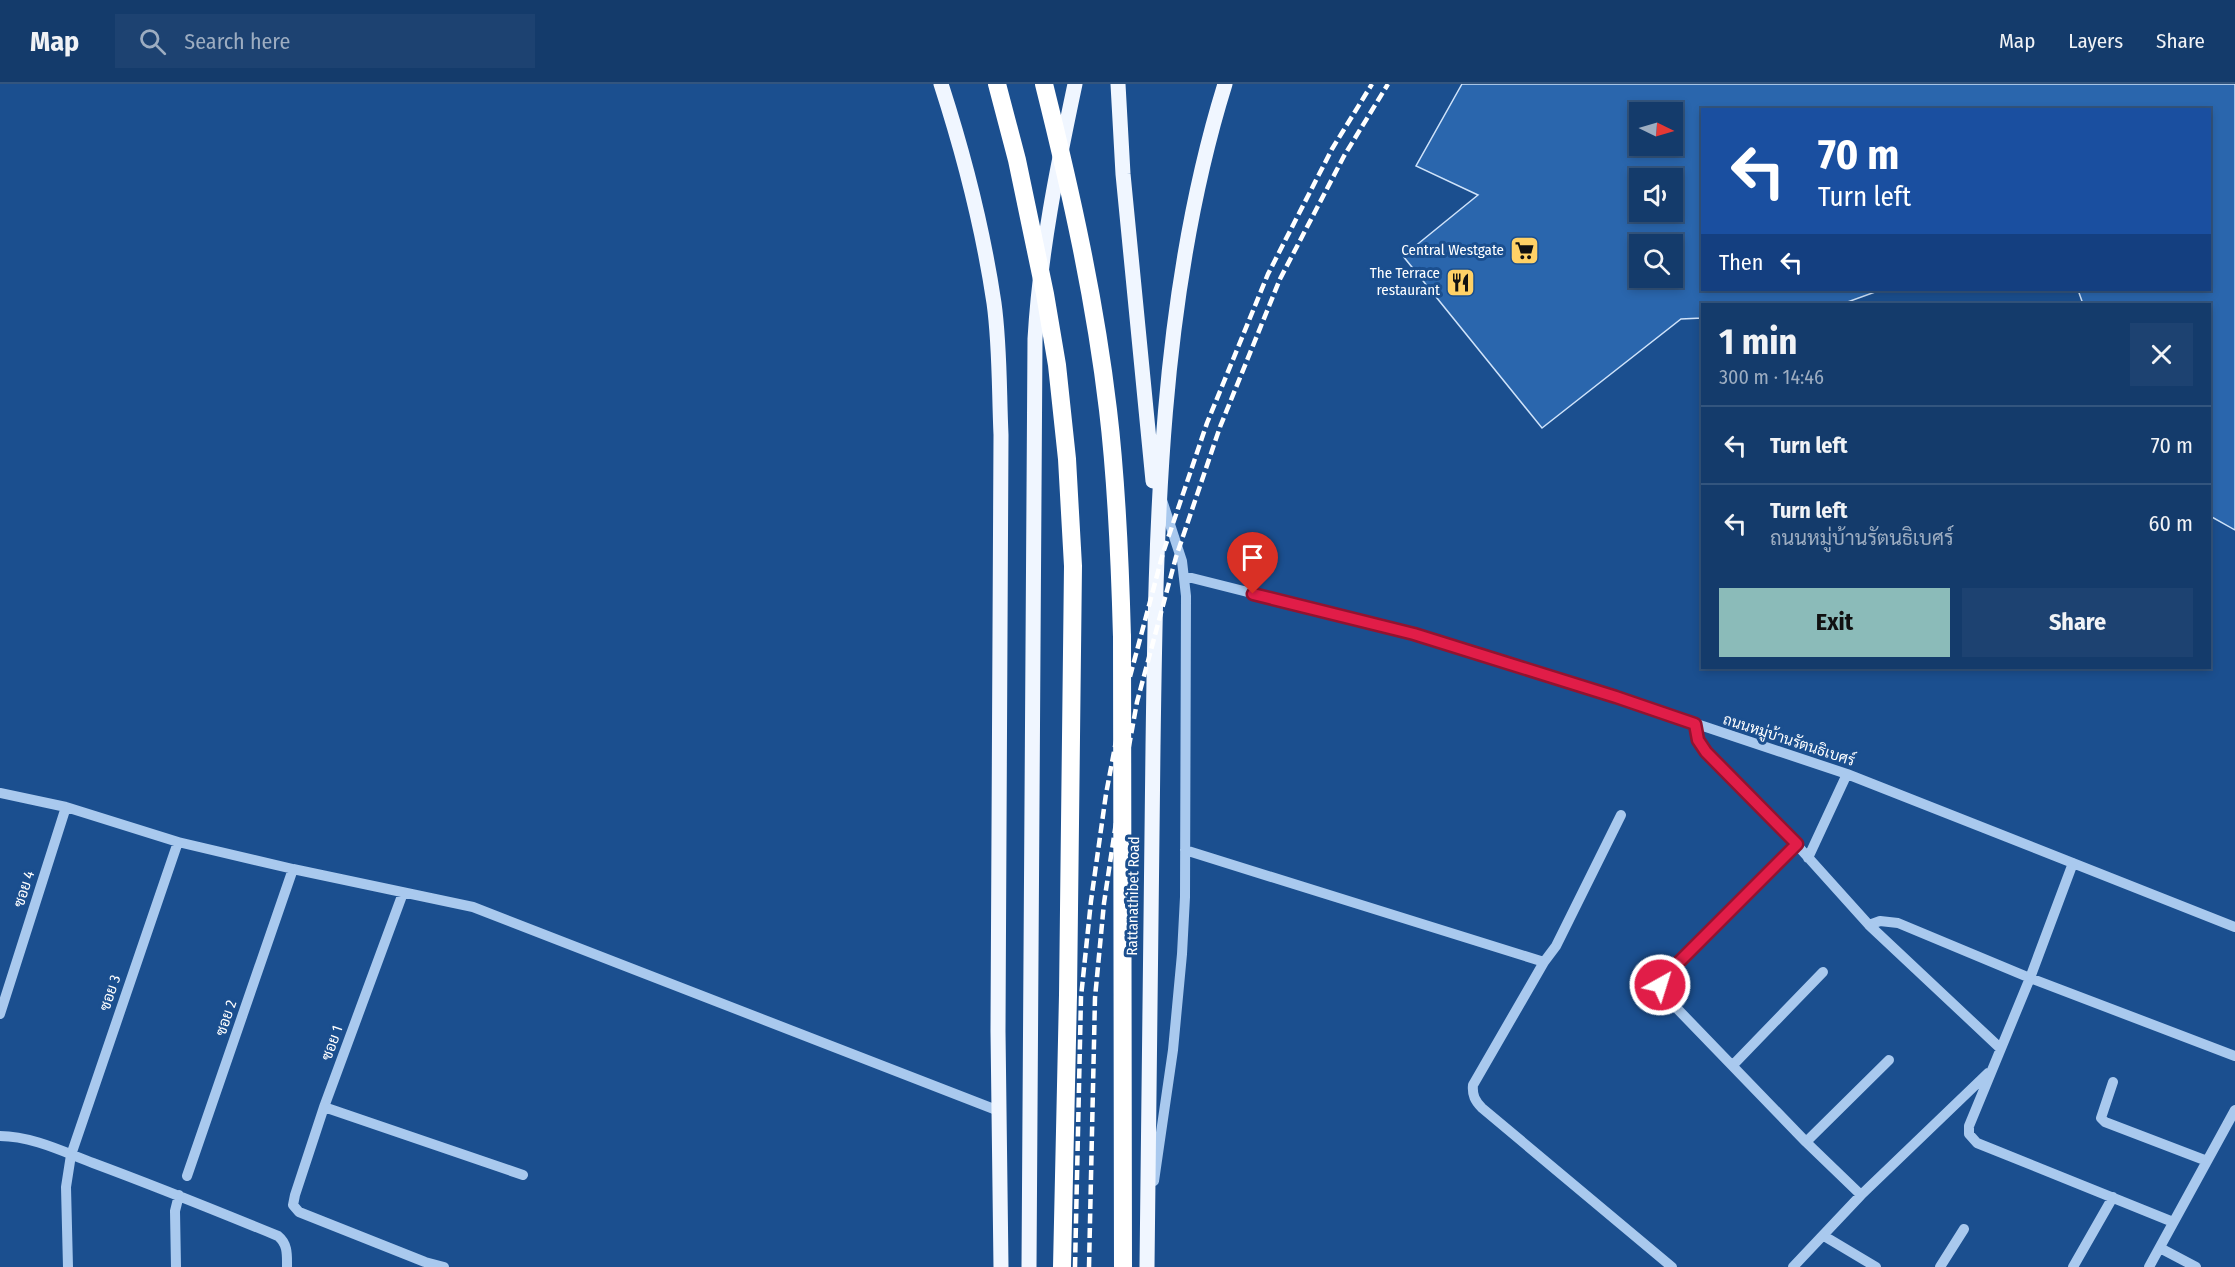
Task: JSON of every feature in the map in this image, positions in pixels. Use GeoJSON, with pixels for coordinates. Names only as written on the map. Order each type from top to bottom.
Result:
{"type":"FeatureCollection","features":[{"type":"Feature","properties":{"kind":"highway"},"geometry":{"type":"LineString","coordinates":[[997,84],[1017,160],[1045,294],[1057,365],[1067,459],[1073,566],[1062,1267]]}},
{"type":"Feature","properties":{"kind":"highway"},"geometry":{"type":"LineString","coordinates":[[1044,84],[1089,281],[1109,420],[1119,538],[1122,637],[1123,1267]]}},
{"type":"Feature","properties":{"kind":"main road"},"geometry":{"type":"LineString","coordinates":[[941,84],[966,166],[981,235],[994,303],[999,368],[1001,435],[999,1111],[1001,1267]]}},
{"type":"Feature","properties":{"kind":"main road"},"geometry":{"type":"LineString","coordinates":[[1029,1267],[1035,339],[1042,254],[1056,170],[1075,84]]}},
{"type":"Feature","properties":{"kind":"main road"},"geometry":{"type":"LineString","coordinates":[[1118,84],[1123,174],[1157,526]]}},
{"type":"Feature","properties":{"kind":"main road"},"geometry":{"type":"LineString","coordinates":[[1157,526],[1170,371],[1184,267],[1204,165],[1225,84]]}},
{"type":"Feature","properties":{"kind":"main road","name":"Rattanathibet Road"},"geometry":{"type":"LineString","coordinates":[[1147,1267],[1157,526]]}},
{"type":"Feature","properties":{"kind":"street"},"geometry":{"type":"LineString","coordinates":[[1148,1220],[1179,1008],[1185,909],[1186,596],[1176,540],[1159,492]]}},
{"type":"Feature","properties":{"kind":"street","name":"ถนนหมู่บ้านรัตนธิเบศร์"},"geometry":{"type":"LineString","coordinates":[[1184,576],[1414,634],[1616,697],[1847,774],[2235,927]]}},
{"type":"Feature","properties":{"kind":"street"},"geometry":{"type":"LineString","coordinates":[[1695,724],[1698,740],[1706,752],[1797,844],[1869,925],[2000,1048]]}},
{"type":"Feature","properties":{"kind":"street"},"geometry":{"type":"LineString","coordinates":[[1808,858],[1847,774]]}},
{"type":"Feature","properties":{"kind":"street"},"geometry":{"type":"LineString","coordinates":[[0,793],[66,807],[178,842],[473,907],[999,1111]]}},
{"type":"Feature","properties":{"kind":"street","name":"ซอย 4"},"geometry":{"type":"LineString","coordinates":[[0,1014],[66,807]]}},
{"type":"Feature","properties":{"kind":"street"},"geometry":{"type":"LineString","coordinates":[[1621,815],[1556,946],[1544,962],[1473,1085],[1472,1093],[1475,1101],[1482,1108],[1672,1267]]}},
{"type":"Feature","properties":{"kind":"street","name":"ซอย 3"},"geometry":{"type":"LineString","coordinates":[[68,1267],[66,1187],[71,1155],[178,842]]}},
{"type":"Feature","properties":{"kind":"street"},"geometry":{"type":"LineString","coordinates":[[1797,844],[1665,976],[1660,985],[1662,993],[1806,1142],[1862,1195]]}},
{"type":"Feature","properties":{"kind":"street"},"geometry":{"type":"LineString","coordinates":[[1185,850],[1544,962]]}},
{"type":"Feature","properties":{"kind":"street"},"geometry":{"type":"LineString","coordinates":[[2073,863],[2030,978],[1969,1126],[1969,1134],[1971,1139],[2173,1222]]}},
{"type":"Feature","properties":{"kind":"street","name":"ซอย 2"},"geometry":{"type":"LineString","coordinates":[[187,1176],[293,869]]}},
{"type":"Feature","properties":{"kind":"street","name":"ซอย 1"},"geometry":{"type":"LineString","coordinates":[[403,893],[324,1107],[293,1205],[299,1212],[425,1262],[444,1267]]}},
{"type":"Feature","properties":{"kind":"street"},"geometry":{"type":"LineString","coordinates":[[1869,925],[1880,921],[1898,923],[2030,978],[2235,1056]]}},
{"type":"Feature","properties":{"kind":"street"},"geometry":{"type":"LineString","coordinates":[[1733,1065],[1824,972]]}},
{"type":"Feature","properties":{"kind":"street"},"geometry":{"type":"LineString","coordinates":[[1806,1142],[1889,1060]]}},
{"type":"Feature","properties":{"kind":"street"},"geometry":{"type":"LineString","coordinates":[[1793,1267],[1862,1195],[1991,1071]]}},
{"type":"Feature","properties":{"kind":"street"},"geometry":{"type":"LineString","coordinates":[[2113,1082],[2101,1112],[2101,1118],[2105,1122],[2207,1161]]}},
{"type":"Feature","properties":{"kind":"street"},"geometry":{"type":"LineString","coordinates":[[324,1107],[523,1175]]}},
{"type":"Feature","properties":{"kind":"street"},"geometry":{"type":"LineString","coordinates":[[2149,1267],[2235,1110]]}},
{"type":"Feature","properties":{"kind":"street"},"geometry":{"type":"LineString","coordinates":[[0,1136],[15,1136],[71,1155],[179,1195],[278,1236],[284,1241],[288,1267]]}},
{"type":"Feature","properties":{"kind":"street"},"geometry":{"type":"LineString","coordinates":[[176,1267],[175,1211],[179,1195]]}},
{"type":"Feature","properties":{"kind":"street"},"geometry":{"type":"LineString","coordinates":[[2073,1267],[2113,1197]]}},
{"type":"Feature","properties":{"kind":"street"},"geometry":{"type":"LineString","coordinates":[[1940,1267],[1964,1229]]}},
{"type":"Feature","properties":{"kind":"street"},"geometry":{"type":"LineString","coordinates":[[1824,1236],[1876,1267]]}},
{"type":"Feature","properties":{"kind":"street"},"geometry":{"type":"LineString","coordinates":[[2160,1248],[2196,1267]]}},
{"type":"Feature","properties":{"kind":"building","name":"Central Westgate"},"geometry":{"type":"Polygon","coordinates":[[[1462,84],[2235,84],[2235,530],[2211,517],[2211,303],[2083,303],[2078,291],[2211,291],[2211,108],[1701,108],[1701,291],[1878,291],[1845,303],[1701,303],[1701,318],[1681,319],[1542,428],[1403,256],[1478,195],[1416,166],[1462,84]]]}},
{"type":"Feature","properties":{"kind":"railway"},"geometry":{"type":"LineString","coordinates":[[1075,1267],[1081,997],[1091,901],[1106,794],[1124,699],[1163,553],[1207,423],[1268,274],[1332,149],[1372,84]]}},
{"type":"Feature","properties":{"kind":"railway"},"geometry":{"type":"LineString","coordinates":[[1089,1267],[1095,998],[1104,903],[1137,702],[1176,557],[1220,427],[1280,279],[1344,156],[1388,84]]}},
{"type":"Feature","properties":{"kind":"place","name":"Central Westgate"},"geometry":{"type":"Point","coordinates":[1525,250]}},
{"type":"Feature","properties":{"kind":"place","name":"The Terrace restaurant"},"geometry":{"type":"Point","coordinates":[1461,282]}},
{"type":"Feature","properties":{"kind":"route"},"geometry":{"type":"LineString","coordinates":[[1253,594],[1414,634],[1695,724],[1698,740],[1706,752],[1797,844],[1665,976],[1660,985]]}}]}
